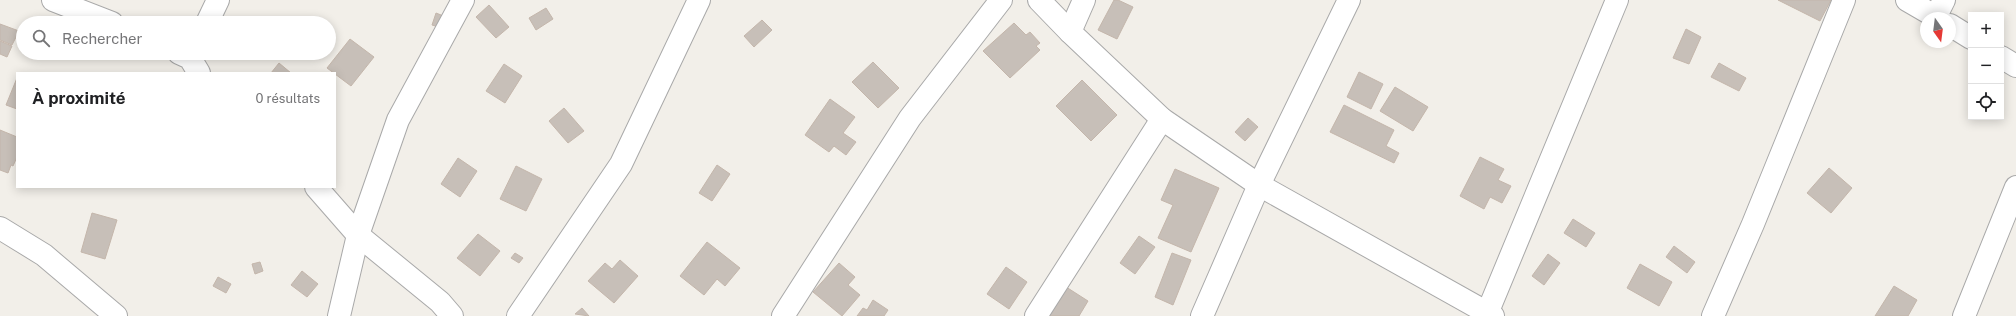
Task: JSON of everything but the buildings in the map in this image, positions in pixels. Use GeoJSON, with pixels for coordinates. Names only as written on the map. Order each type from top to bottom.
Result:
{"type":"FeatureCollection","features":[{"type":"Feature","properties":{"kind":"street"},"geometry":{"type":"LineString","coordinates":[[53,0],[94,16]]}},
{"type":"Feature","properties":{"kind":"street"},"geometry":{"type":"LineString","coordinates":[[210,16],[218,0]]}},
{"type":"Feature","properties":{"kind":"street"},"geometry":{"type":"LineString","coordinates":[[339,316],[358,235],[398,120],[463,0]]}},
{"type":"Feature","properties":{"kind":"street"},"geometry":{"type":"LineString","coordinates":[[518,316],[621,164],[699,0]]}},
{"type":"Feature","properties":{"kind":"street"},"geometry":{"type":"LineString","coordinates":[[783,316],[910,118],[1001,0]]}},
{"type":"Feature","properties":{"kind":"street"},"geometry":{"type":"LineString","coordinates":[[1039,0],[1070,32],[1162,119],[1259,185],[1489,315],[1617,0]]}},
{"type":"Feature","properties":{"kind":"street"},"geometry":{"type":"LineString","coordinates":[[1070,32],[1084,0]]}},
{"type":"Feature","properties":{"kind":"street"},"geometry":{"type":"LineString","coordinates":[[1202,316],[1259,185],[1349,0]]}},
{"type":"Feature","properties":{"kind":"street"},"geometry":{"type":"LineString","coordinates":[[1713,316],[1753,224],[1844,0]]}},
{"type":"Feature","properties":{"kind":"street"},"geometry":{"type":"LineString","coordinates":[[1907,0],[1935,12]]}},
{"type":"Feature","properties":{"kind":"street"},"geometry":{"type":"LineString","coordinates":[[1956,26],[1968,36]]}},
{"type":"Feature","properties":{"kind":"street"},"geometry":{"type":"LineString","coordinates":[[2004,59],[2016,66]]}},
{"type":"Feature","properties":{"kind":"street"},"geometry":{"type":"LineString","coordinates":[[1036,316],[1162,119]]}},
{"type":"Feature","properties":{"kind":"street"},"geometry":{"type":"LineString","coordinates":[[1964,316],[2016,187]]}},
{"type":"Feature","properties":{"kind":"street"},"geometry":{"type":"LineString","coordinates":[[317,188],[358,235],[440,302],[452,316]]}},
{"type":"Feature","properties":{"kind":"street"},"geometry":{"type":"LineString","coordinates":[[0,228],[44,255],[116,316]]}}]}
